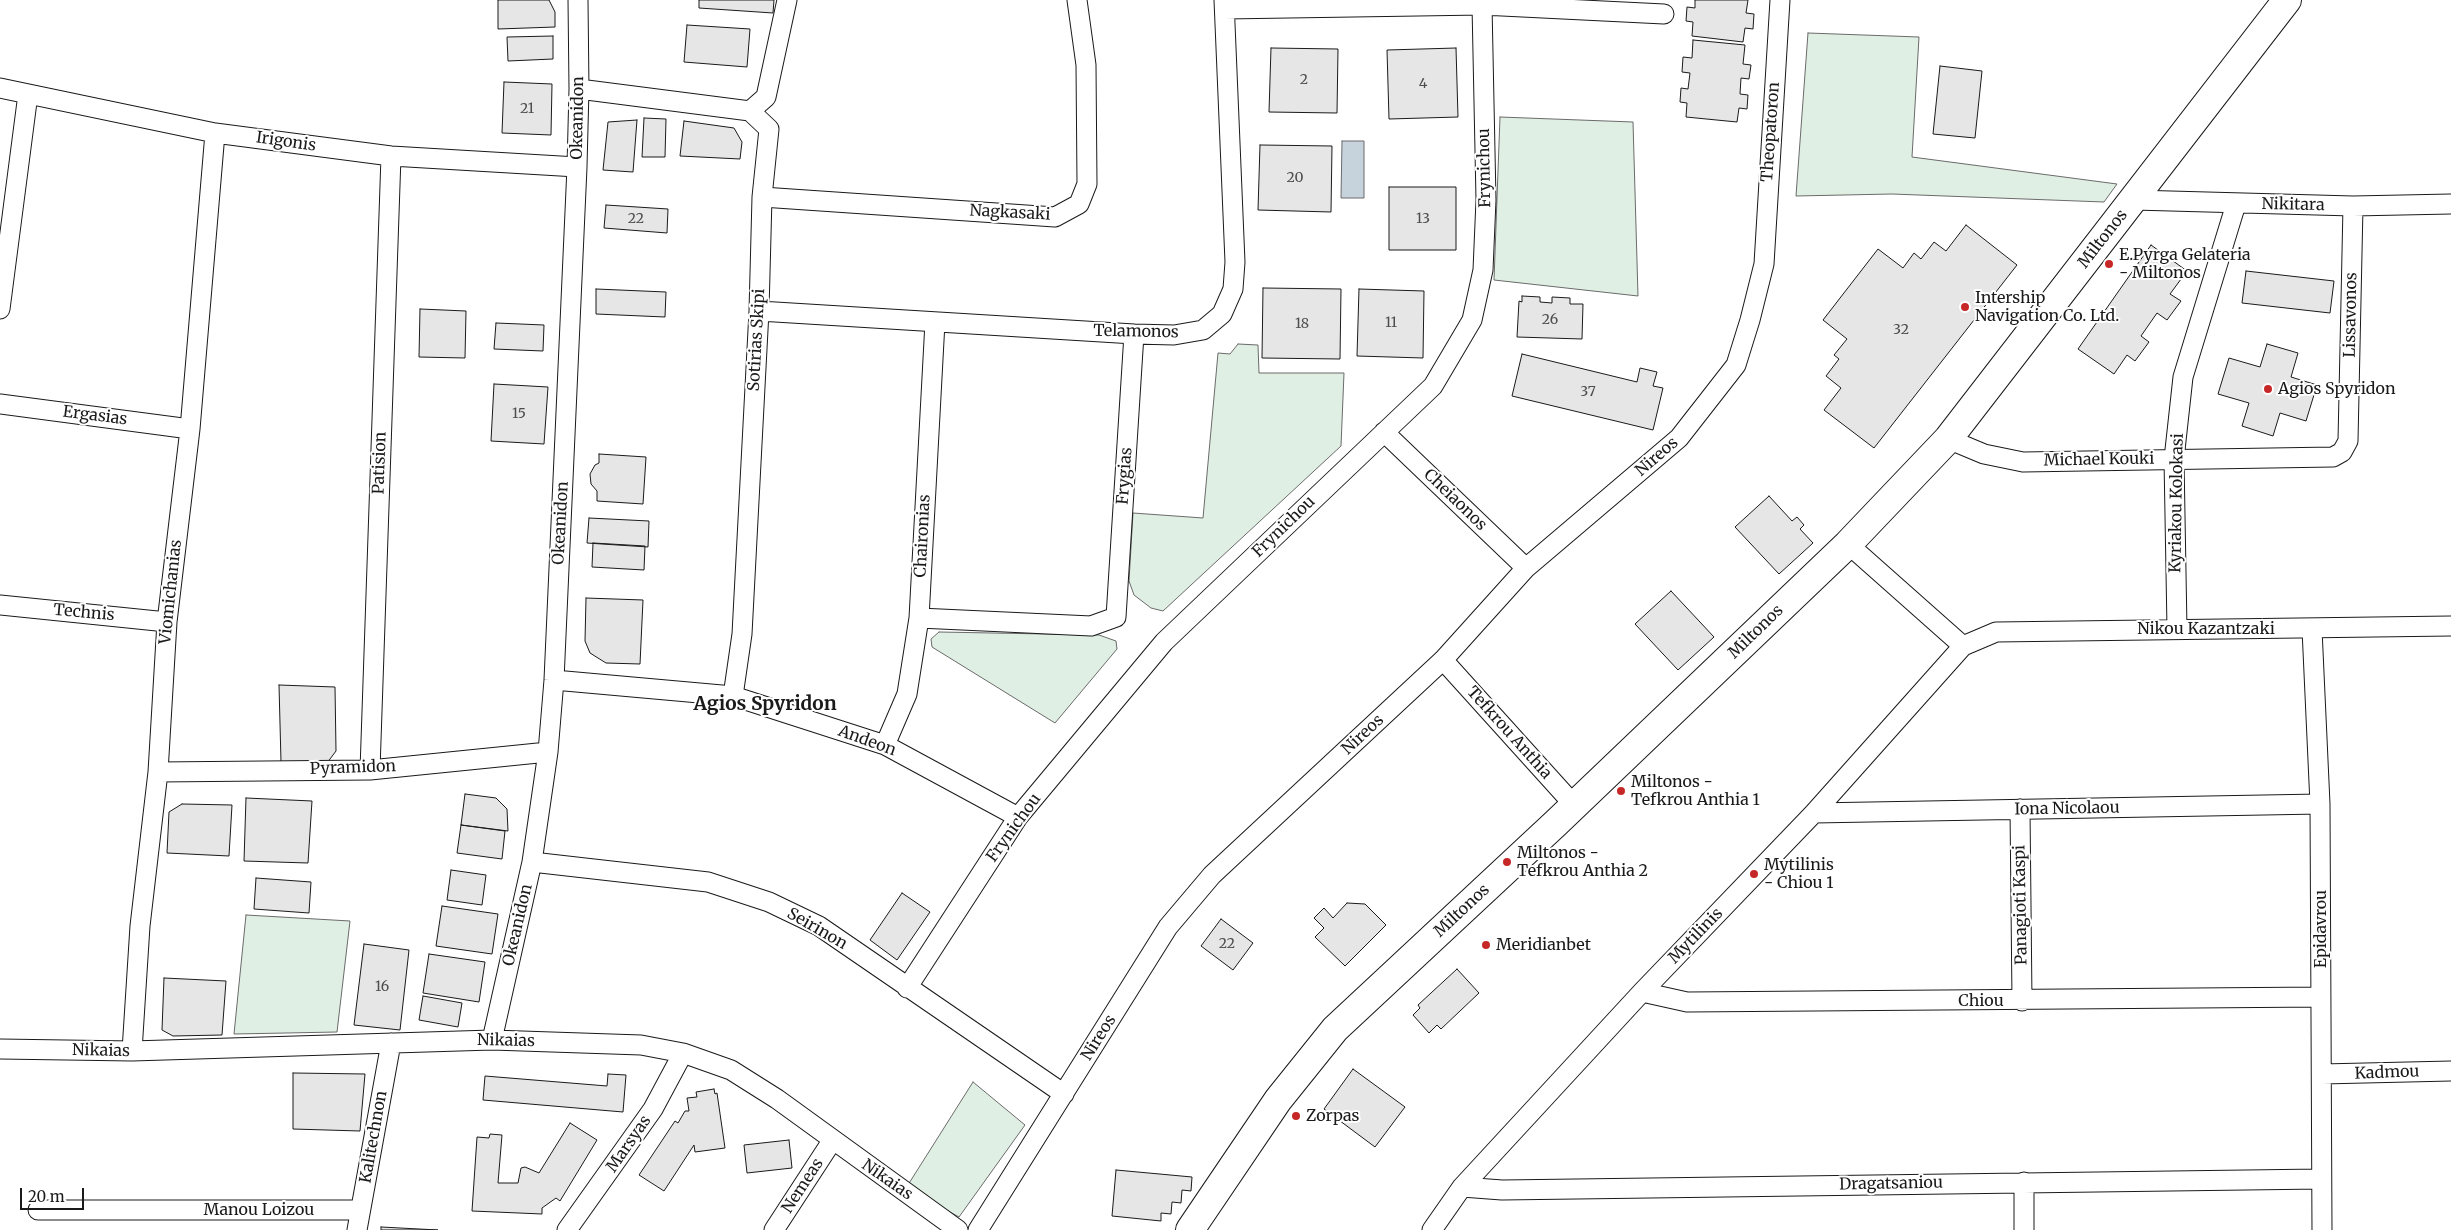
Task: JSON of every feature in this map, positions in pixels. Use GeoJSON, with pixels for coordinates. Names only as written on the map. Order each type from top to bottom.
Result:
{"type":"FeatureCollection","features":[{"type":"Feature","properties":{"kind":"street","name":"Okeanidon"},"geometry":{"type":"LineString","coordinates":[[492,1040],[532,862],[548,752],[554,680],[577,168],[579,89],[578,0]]}},
{"type":"Feature","properties":{"kind":"street"},"geometry":{"type":"LineString","coordinates":[[579,89],[750,111],[766,96],[787,0]]}},
{"type":"Feature","properties":{"kind":"street","name":"Nagkasaki"},"geometry":{"type":"LineString","coordinates":[[762,197],[1055,217],[1079,204],[1087,184],[1086,75],[1077,0]]}},
{"type":"Feature","properties":{"kind":"street","name":"Theopatoron"},"geometry":{"type":"LineString","coordinates":[[1764,264],[1780,0]]}},
{"type":"Feature","properties":{"kind":"street","name":"Miltonos"},"geometry":{"type":"LineString","coordinates":[[1190,1230],[1278,1100],[1335,1029],[1848,544],[1948,440],[2287,0]]}},
{"type":"Feature","properties":{"kind":"street"},"geometry":{"type":"LineString","coordinates":[[1225,5],[1482,5],[1664,14]]}},
{"type":"Feature","properties":{"kind":"street","name":"Telamonos"},"geometry":{"type":"LineString","coordinates":[[759,311],[1134,334],[1174,335],[1203,330],[1222,314],[1233,289],[1235,262],[1225,5]]}},
{"type":"Feature","properties":{"kind":"street","name":"Frynichou"},"geometry":{"type":"LineString","coordinates":[[907,988],[1018,817],[1164,642],[1433,386],[1472,320],[1483,270],[1486,200],[1482,5]]}},
{"type":"Feature","properties":{"kind":"street","name":"Irigonis"},"geometry":{"type":"LineString","coordinates":[[0,88],[215,133],[391,156],[577,168]]}},
{"type":"Feature","properties":{"kind":"street"},"geometry":{"type":"LineString","coordinates":[[0,309],[28,94]]}},
{"type":"Feature","properties":{"kind":"street","name":"Sotirias Skipi"},"geometry":{"type":"LineString","coordinates":[[733,696],[742,634],[759,311],[762,197],[769,130],[750,111]]}},
{"type":"Feature","properties":{"kind":"street","name":"Viomichanias"},"geometry":{"type":"LineString","coordinates":[[132,1052],[140,926],[158,772],[167,622],[190,429],[215,133]]}},
{"type":"Feature","properties":{"kind":"street","name":"Patision"},"geometry":{"type":"LineString","coordinates":[[370,770],[391,156]]}},
{"type":"Feature","properties":{"kind":"street","name":"Nikitara"},"geometry":{"type":"LineString","coordinates":[[2134,200],[2353,206],[2451,204]]}},
{"type":"Feature","properties":{"kind":"street","name":"Kyriakou Kolokasi"},"geometry":{"type":"LineString","coordinates":[[2177,629],[2174,459],[2184,377],[2236,204]]}},
{"type":"Feature","properties":{"kind":"street","name":"Lissavonos"},"geometry":{"type":"LineString","coordinates":[[2342,452],[2348,442],[2353,206]]}},
{"type":"Feature","properties":{"kind":"street","name":"Nireos"},"geometry":{"type":"LineString","coordinates":[[978,1230],[1168,927],[1212,875],[1443,660],[1526,568],[1679,438],[1736,364],[1750,320],[1764,264]]}},
{"type":"Feature","properties":{"kind":"street","name":"Chaironias"},"geometry":{"type":"LineString","coordinates":[[885,745],[907,694],[919,618],[935,322]]}},
{"type":"Feature","properties":{"kind":"street","name":"Frygias"},"geometry":{"type":"LineString","coordinates":[[919,618],[1091,626],[1116,617],[1134,334]]}},
{"type":"Feature","properties":{"kind":"street","name":"Ergasias"},"geometry":{"type":"LineString","coordinates":[[0,404],[190,429]]}},
{"type":"Feature","properties":{"kind":"street","name":"Cheiaonos"},"geometry":{"type":"LineString","coordinates":[[1384,432],[1526,568]]}},
{"type":"Feature","properties":{"kind":"street","name":"Michael Kouki"},"geometry":{"type":"LineString","coordinates":[[1948,440],[1984,454],[2023,462],[2333,457],[2342,452]]}},
{"type":"Feature","properties":{"kind":"street"},"geometry":{"type":"LineString","coordinates":[[1848,544],[1964,646]]}},
{"type":"Feature","properties":{"kind":"street","name":"Technis"},"geometry":{"type":"LineString","coordinates":[[0,605],[167,622]]}},
{"type":"Feature","properties":{"kind":"street","name":"Nikou Kazantzaki"},"geometry":{"type":"LineString","coordinates":[[1964,646],[1996,632],[2451,626]]}},
{"type":"Feature","properties":{"kind":"street","name":"Epidavrou"},"geometry":{"type":"LineString","coordinates":[[2312,629],[2320,804],[2322,1074],[2320,1179],[2322,1230]]}},
{"type":"Feature","properties":{"kind":"street","name":"Mytilinis"},"geometry":{"type":"LineString","coordinates":[[1432,1230],[1462,1187],[1642,992],[1814,813],[1964,646]]}},
{"type":"Feature","properties":{"kind":"street","name":"Tefkrou Anthia"},"geometry":{"type":"LineString","coordinates":[[1443,660],[1574,805]]}},
{"type":"Feature","properties":{"kind":"street","name":"Andeon"},"geometry":{"type":"LineString","coordinates":[[554,680],[733,696],[885,745],[1018,817]]}},
{"type":"Feature","properties":{"kind":"street","name":"Pyramidon"},"geometry":{"type":"LineString","coordinates":[[158,772],[370,770],[548,752]]}},
{"type":"Feature","properties":{"kind":"street","name":"Iona Nicolaou"},"geometry":{"type":"LineString","coordinates":[[1814,813],[2320,804]]}},
{"type":"Feature","properties":{"kind":"street","name":"Panagioti Kaspi"},"geometry":{"type":"LineString","coordinates":[[2020,810],[2022,1001]]}},
{"type":"Feature","properties":{"kind":"street","name":"Seirinon"},"geometry":{"type":"LineString","coordinates":[[532,862],[708,882],[760,900],[818,926],[1064,1094]]}},
{"type":"Feature","properties":{"kind":"street","name":"Chiou"},"geometry":{"type":"LineString","coordinates":[[1642,992],[1687,1002],[2022,1001],[2321,997]]}},
{"type":"Feature","properties":{"kind":"street","name":"Nikaias"},"geometry":{"type":"LineString","coordinates":[[0,1049],[132,1052],[492,1040],[641,1045],[683,1053],[730,1070],[777,1099],[832,1141],[958,1230]]}},
{"type":"Feature","properties":{"kind":"street","name":"Kalitechnon"},"geometry":{"type":"LineString","coordinates":[[357,1230],[391,1044]]}},
{"type":"Feature","properties":{"kind":"street","name":"Marsyas"},"geometry":{"type":"LineString","coordinates":[[567,1230],[653,1109],[683,1053]]}},
{"type":"Feature","properties":{"kind":"street","name":"Kadmou"},"geometry":{"type":"LineString","coordinates":[[2322,1074],[2451,1071]]}},
{"type":"Feature","properties":{"kind":"street","name":"Nemeas"},"geometry":{"type":"LineString","coordinates":[[774,1230],[832,1141]]}},
{"type":"Feature","properties":{"kind":"street","name":"Dragatsaniou"},"geometry":{"type":"LineString","coordinates":[[1462,1187],[1502,1190],[2320,1179]]}},
{"type":"Feature","properties":{"kind":"street"},"geometry":{"type":"LineString","coordinates":[[2024,1182],[2024,1230]]}},
{"type":"Feature","properties":{"kind":"street","name":"Manou Loizou"},"geometry":{"type":"LineString","coordinates":[[38,1210],[360,1210]]}},
{"type":"Feature","properties":{"kind":"green space"},"geometry":{"type":"Polygon","coordinates":[[[1808,33],[1919,37],[1912,157],[2117,184],[2104,202],[1892,194],[1796,196],[1808,33]]]}},
{"type":"Feature","properties":{"kind":"green space"},"geometry":{"type":"Polygon","coordinates":[[[1500,117],[1633,122],[1638,296],[1494,280],[1500,117]]]}},
{"type":"Feature","properties":{"kind":"green space"},"geometry":{"type":"Polygon","coordinates":[[[1238,344],[1258,345],[1259,373],[1344,373],[1341,446],[1163,611],[1151,608],[1134,595],[1129,581],[1133,513],[1203,518],[1218,353],[1230,354],[1238,344]]]}},
{"type":"Feature","properties":{"kind":"green space"},"geometry":{"type":"Polygon","coordinates":[[[939,632],[1099,635],[1116,641],[1117,649],[1055,723],[932,647],[931,639],[939,632]]]}},
{"type":"Feature","properties":{"kind":"green space"},"geometry":{"type":"Polygon","coordinates":[[[246,915],[350,921],[337,1032],[234,1034],[246,915]]]}},
{"type":"Feature","properties":{"kind":"green space"},"geometry":{"type":"Polygon","coordinates":[[[973,1082],[1025,1125],[959,1217],[906,1188],[973,1082]]]}},
{"type":"Feature","properties":{"kind":"shaded area"},"geometry":{"type":"Polygon","coordinates":[[[1342,141],[1364,141],[1364,198],[1341,198],[1342,141]]]}},
{"type":"Feature","properties":{"kind":"building"},"geometry":{"type":"Polygon","coordinates":[[[498,0],[549,0],[555,12],[555,27],[498,29],[498,0]]]}},
{"type":"Feature","properties":{"kind":"building"},"geometry":{"type":"Polygon","coordinates":[[[699,0],[774,0],[773,13],[699,8],[699,0]]]}},
{"type":"Feature","properties":{"kind":"building"},"geometry":{"type":"Polygon","coordinates":[[[1695,0],[1748,0],[1746,13],[1754,14],[1753,29],[1745,28],[1743,42],[1692,36],[1693,22],[1686,21],[1687,7],[1695,8],[1695,0]]]}},
{"type":"Feature","properties":{"kind":"building"},"geometry":{"type":"Polygon","coordinates":[[[687,25],[750,29],[747,67],[684,62],[687,25]]]}},
{"type":"Feature","properties":{"kind":"building"},"geometry":{"type":"Polygon","coordinates":[[[553,36],[553,59],[508,61],[507,37],[553,36]]]}},
{"type":"Feature","properties":{"kind":"building"},"geometry":{"type":"Polygon","coordinates":[[[1693,40],[1745,45],[1743,64],[1751,65],[1749,79],[1741,78],[1740,94],[1748,95],[1747,109],[1739,108],[1737,122],[1686,117],[1687,103],[1680,102],[1681,88],[1688,89],[1690,73],[1682,72],[1683,57],[1692,58],[1693,40]]]}},
{"type":"Feature","properties":{"kind":"building"},"geometry":{"type":"Polygon","coordinates":[[[1271,48],[1338,49],[1337,113],[1269,112],[1271,48]]]}},
{"type":"Feature","properties":{"kind":"building"},"geometry":{"type":"Polygon","coordinates":[[[1456,48],[1458,117],[1389,119],[1387,50],[1456,48]]]}},
{"type":"Feature","properties":{"kind":"building"},"geometry":{"type":"Polygon","coordinates":[[[1940,66],[1982,71],[1975,138],[1933,134],[1940,66]]]}},
{"type":"Feature","properties":{"kind":"building"},"geometry":{"type":"Polygon","coordinates":[[[504,82],[552,84],[551,135],[502,133],[504,82]]]}},
{"type":"Feature","properties":{"kind":"building"},"geometry":{"type":"Polygon","coordinates":[[[644,118],[666,119],[665,157],[642,157],[644,118]]]}},
{"type":"Feature","properties":{"kind":"building"},"geometry":{"type":"Polygon","coordinates":[[[637,120],[633,172],[603,170],[608,122],[637,120]]]}},
{"type":"Feature","properties":{"kind":"building"},"geometry":{"type":"Polygon","coordinates":[[[684,121],[734,128],[742,142],[740,159],[680,156],[684,121]]]}},
{"type":"Feature","properties":{"kind":"building"},"geometry":{"type":"Polygon","coordinates":[[[1260,145],[1332,146],[1331,212],[1258,210],[1260,145]]]}},
{"type":"Feature","properties":{"kind":"building"},"geometry":{"type":"Polygon","coordinates":[[[1389,187],[1456,187],[1456,250],[1389,250],[1389,187]]]}},
{"type":"Feature","properties":{"kind":"building"},"geometry":{"type":"Polygon","coordinates":[[[606,205],[668,209],[667,233],[604,228],[606,205]]]}},
{"type":"Feature","properties":{"kind":"building"},"geometry":{"type":"Polygon","coordinates":[[[1966,225],[2017,265],[1874,448],[1824,410],[1841,388],[1826,376],[1839,359],[1834,355],[1847,339],[1823,320],[1878,249],[1903,268],[1914,253],[1921,259],[1934,242],[1946,251],[1966,225]]]}},
{"type":"Feature","properties":{"kind":"building"},"geometry":{"type":"Polygon","coordinates":[[[2151,245],[2187,271],[2170,294],[2181,301],[2167,320],[2157,313],[2141,336],[2149,342],[2135,361],[2127,355],[2114,374],[2078,349],[2151,245]]]}},
{"type":"Feature","properties":{"kind":"building"},"geometry":{"type":"Polygon","coordinates":[[[2246,271],[2334,281],[2330,313],[2242,303],[2246,271]]]}},
{"type":"Feature","properties":{"kind":"building"},"geometry":{"type":"Polygon","coordinates":[[[1263,288],[1341,289],[1340,359],[1262,358],[1263,288]]]}},
{"type":"Feature","properties":{"kind":"building"},"geometry":{"type":"Polygon","coordinates":[[[596,289],[666,292],[665,317],[596,314],[596,289]]]}},
{"type":"Feature","properties":{"kind":"building"},"geometry":{"type":"Polygon","coordinates":[[[1359,289],[1424,291],[1423,358],[1357,356],[1359,289]]]}},
{"type":"Feature","properties":{"kind":"building"},"geometry":{"type":"Polygon","coordinates":[[[1522,296],[1540,297],[1540,302],[1552,303],[1552,297],[1570,298],[1570,304],[1583,304],[1582,339],[1517,337],[1519,301],[1522,302],[1522,296]]]}},
{"type":"Feature","properties":{"kind":"building"},"geometry":{"type":"Polygon","coordinates":[[[420,309],[466,311],[465,358],[419,357],[420,309]]]}},
{"type":"Feature","properties":{"kind":"building"},"geometry":{"type":"Polygon","coordinates":[[[496,323],[544,325],[543,351],[494,349],[496,323]]]}},
{"type":"Feature","properties":{"kind":"building","name":"Agios Spyridon"},"geometry":{"type":"Polygon","coordinates":[[[2267,344],[2298,353],[2291,377],[2317,385],[2306,421],[2280,413],[2273,436],[2242,426],[2249,403],[2218,394],[2229,358],[2260,367],[2267,344]]]}},
{"type":"Feature","properties":{"kind":"building"},"geometry":{"type":"Polygon","coordinates":[[[1522,354],[1637,382],[1640,368],[1657,372],[1653,386],[1663,388],[1653,430],[1512,396],[1522,354]]]}},
{"type":"Feature","properties":{"kind":"building"},"geometry":{"type":"Polygon","coordinates":[[[494,384],[548,387],[544,444],[491,441],[494,384]]]}},
{"type":"Feature","properties":{"kind":"building"},"geometry":{"type":"Polygon","coordinates":[[[599,454],[646,457],[643,504],[597,501],[597,491],[591,484],[590,474],[595,465],[599,463],[599,454]]]}},
{"type":"Feature","properties":{"kind":"building"},"geometry":{"type":"Polygon","coordinates":[[[1769,496],[1792,521],[1797,517],[1804,525],[1800,529],[1813,543],[1779,574],[1735,527],[1769,496]]]}},
{"type":"Feature","properties":{"kind":"building"},"geometry":{"type":"Polygon","coordinates":[[[589,518],[649,521],[648,547],[587,543],[589,518]]]}},
{"type":"Feature","properties":{"kind":"building"},"geometry":{"type":"Polygon","coordinates":[[[593,543],[645,546],[644,570],[592,567],[593,543]]]}},
{"type":"Feature","properties":{"kind":"building"},"geometry":{"type":"Polygon","coordinates":[[[1671,591],[1714,637],[1678,670],[1635,624],[1671,591]]]}},
{"type":"Feature","properties":{"kind":"building"},"geometry":{"type":"Polygon","coordinates":[[[586,598],[643,600],[640,664],[606,663],[590,653],[585,641],[586,598]]]}},
{"type":"Feature","properties":{"kind":"building"},"geometry":{"type":"Polygon","coordinates":[[[279,685],[335,687],[336,751],[327,763],[281,762],[279,685]]]}},
{"type":"Feature","properties":{"kind":"building"},"geometry":{"type":"Polygon","coordinates":[[[465,794],[496,798],[507,809],[508,831],[461,825],[465,794]]]}},
{"type":"Feature","properties":{"kind":"building"},"geometry":{"type":"Polygon","coordinates":[[[246,798],[312,801],[308,863],[244,861],[246,798]]]}},
{"type":"Feature","properties":{"kind":"building"},"geometry":{"type":"Polygon","coordinates":[[[182,804],[232,805],[229,856],[167,853],[169,812],[182,804]]]}},
{"type":"Feature","properties":{"kind":"building"},"geometry":{"type":"Polygon","coordinates":[[[461,825],[505,831],[502,859],[457,853],[461,825]]]}},
{"type":"Feature","properties":{"kind":"building"},"geometry":{"type":"Polygon","coordinates":[[[451,870],[486,875],[482,905],[447,900],[451,870]]]}},
{"type":"Feature","properties":{"kind":"building"},"geometry":{"type":"Polygon","coordinates":[[[256,878],[311,882],[309,913],[254,909],[256,878]]]}},
{"type":"Feature","properties":{"kind":"building"},"geometry":{"type":"Polygon","coordinates":[[[902,893],[930,912],[897,960],[870,940],[902,893]]]}},
{"type":"Feature","properties":{"kind":"building"},"geometry":{"type":"Polygon","coordinates":[[[1347,903],[1365,904],[1386,925],[1345,966],[1315,937],[1324,928],[1314,918],[1324,908],[1333,918],[1347,903]]]}},
{"type":"Feature","properties":{"kind":"building"},"geometry":{"type":"Polygon","coordinates":[[[442,906],[498,914],[492,954],[436,946],[442,906]]]}},
{"type":"Feature","properties":{"kind":"building"},"geometry":{"type":"Polygon","coordinates":[[[1221,919],[1253,943],[1233,970],[1201,946],[1221,919]]]}},
{"type":"Feature","properties":{"kind":"building"},"geometry":{"type":"Polygon","coordinates":[[[364,944],[409,950],[400,1030],[354,1025],[364,944]]]}},
{"type":"Feature","properties":{"kind":"building"},"geometry":{"type":"Polygon","coordinates":[[[429,954],[485,962],[479,1002],[423,993],[429,954]]]}},
{"type":"Feature","properties":{"kind":"building"},"geometry":{"type":"Polygon","coordinates":[[[1457,969],[1479,993],[1441,1029],[1437,1025],[1429,1033],[1413,1015],[1420,1008],[1418,1005],[1457,969]]]}},
{"type":"Feature","properties":{"kind":"building"},"geometry":{"type":"Polygon","coordinates":[[[164,978],[226,981],[222,1035],[173,1036],[162,1030],[164,978]]]}},
{"type":"Feature","properties":{"kind":"building"},"geometry":{"type":"Polygon","coordinates":[[[423,996],[462,1003],[458,1027],[419,1020],[423,996]]]}},
{"type":"Feature","properties":{"kind":"building"},"geometry":{"type":"Polygon","coordinates":[[[1353,1069],[1405,1107],[1375,1147],[1324,1109],[1353,1069]]]}},
{"type":"Feature","properties":{"kind":"building"},"geometry":{"type":"Polygon","coordinates":[[[293,1073],[365,1074],[360,1131],[293,1129],[293,1073]]]}},
{"type":"Feature","properties":{"kind":"building"},"geometry":{"type":"Polygon","coordinates":[[[608,1074],[626,1075],[623,1112],[483,1100],[485,1076],[607,1086],[608,1074]]]}},
{"type":"Feature","properties":{"kind":"building"},"geometry":{"type":"Polygon","coordinates":[[[714,1089],[715,1094],[717,1093],[725,1148],[695,1152],[694,1145],[664,1191],[639,1175],[675,1121],[678,1123],[685,1111],[689,1111],[687,1098],[697,1097],[696,1092],[714,1089]]]}},
{"type":"Feature","properties":{"kind":"building"},"geometry":{"type":"Polygon","coordinates":[[[570,1123],[597,1140],[560,1201],[556,1198],[542,1208],[542,1214],[472,1211],[477,1137],[489,1138],[490,1134],[502,1135],[498,1183],[518,1183],[521,1168],[525,1167],[539,1173],[570,1123]]]}},
{"type":"Feature","properties":{"kind":"building"},"geometry":{"type":"Polygon","coordinates":[[[789,1140],[792,1168],[747,1173],[744,1145],[789,1140]]]}},
{"type":"Feature","properties":{"kind":"building"},"geometry":{"type":"Polygon","coordinates":[[[1116,1170],[1192,1177],[1191,1191],[1182,1190],[1181,1203],[1172,1202],[1171,1214],[1161,1213],[1161,1221],[1112,1216],[1116,1170]]]}},
{"type":"Feature","properties":{"kind":"building"},"geometry":{"type":"Polygon","coordinates":[[[381,1227],[438,1230],[381,1230],[381,1227]]]}},
{"type":"Feature","properties":{"kind":"place","name":"E.Pyrga Gelateria - Miltonos"},"geometry":{"type":"Point","coordinates":[2109,264]}},
{"type":"Feature","properties":{"kind":"place","name":"Intership Navigation Co. Ltd."},"geometry":{"type":"Point","coordinates":[1965,307]}},
{"type":"Feature","properties":{"kind":"place","name":"Agios Spyridon"},"geometry":{"type":"Point","coordinates":[2268,389]}},
{"type":"Feature","properties":{"kind":"place","name":"Miltonos - Tefkrou Anthia 1"},"geometry":{"type":"Point","coordinates":[1621,791]}},
{"type":"Feature","properties":{"kind":"place","name":"Miltonos - Tefkrou Anthia 2"},"geometry":{"type":"Point","coordinates":[1507,862]}},
{"type":"Feature","properties":{"kind":"place","name":"Mytilinis - Chiou 1"},"geometry":{"type":"Point","coordinates":[1754,874]}},
{"type":"Feature","properties":{"kind":"place","name":"Meridianbet"},"geometry":{"type":"Point","coordinates":[1486,945]}},
{"type":"Feature","properties":{"kind":"place","name":"Zorpas"},"geometry":{"type":"Point","coordinates":[1296,1116]}},
{"type":"Feature","properties":{"kind":"district","name":"Agios Spyridon"},"geometry":{"type":"Point","coordinates":[765,705]}}]}
